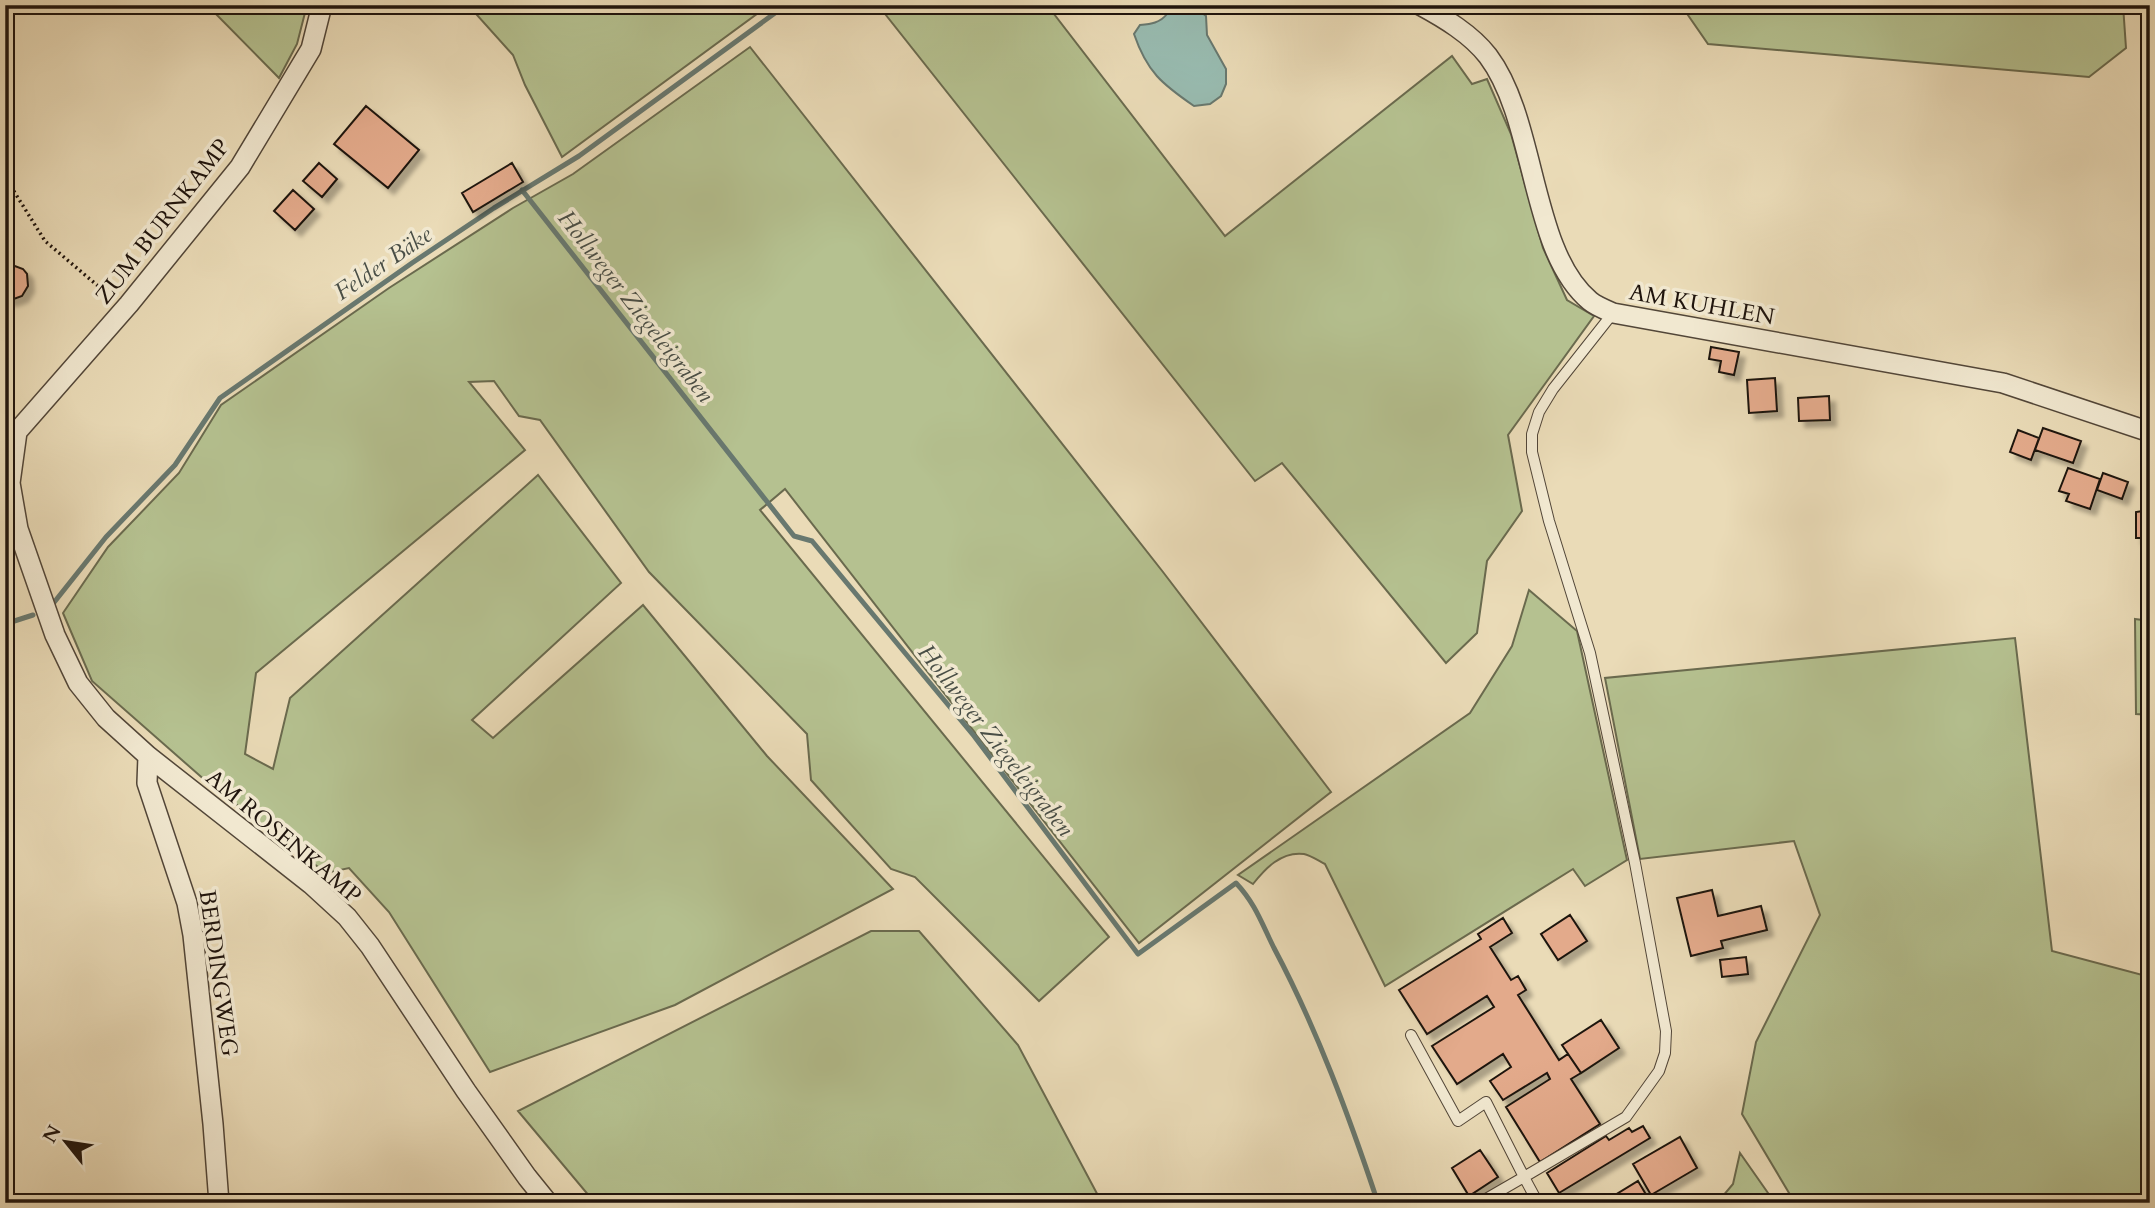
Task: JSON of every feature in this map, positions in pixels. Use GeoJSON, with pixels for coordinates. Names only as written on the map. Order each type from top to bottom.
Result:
{"type":"FeatureCollection","features":[{"type":"Feature","properties":{"kind":"street","name":"ZUM BURNKAMP"},"geometry":{"type":"LineString","coordinates":[[11,439],[130,304],[240,167],[311,49],[322,5]]}},
{"type":"Feature","properties":{"kind":"street","name":"AM KUHLEN"},"geometry":{"type":"LineString","coordinates":[[1420,5],[1462,31],[1488,56],[1511,103],[1561,262],[1578,289],[1591,303],[1613,313],[2003,383],[2150,432]]}},
{"type":"Feature","properties":{"kind":"street","name":"AM ROSENKAMP"},"geometry":{"type":"LineString","coordinates":[[11,439],[9,499],[40,596],[78,683],[106,718],[148,756],[311,884],[347,918],[370,946],[467,1091],[548,1203]]}},
{"type":"Feature","properties":{"kind":"street","name":"BERDINGWEG"},"geometry":{"type":"LineString","coordinates":[[148,756],[147,783],[187,903],[193,935],[219,1203]]}},
{"type":"Feature","properties":{"kind":"lane"},"geometry":{"type":"LineString","coordinates":[[1479,1203],[1626,1117],[1659,1072],[1665,1053],[1667,1031],[1638,876],[1590,653],[1549,521],[1532,453],[1532,434],[1539,412],[1553,389],[1613,313]]}},
{"type":"Feature","properties":{"kind":"lane"},"geometry":{"type":"LineString","coordinates":[[1411,1035],[1458,1121],[1486,1102],[1538,1203]]}},
{"type":"Feature","properties":{"kind":"path"},"geometry":{"type":"LineString","coordinates":[[5,177],[46,241],[107,295],[130,304]]}},
{"type":"Feature","properties":{"kind":"green space"},"geometry":{"type":"Polygon","coordinates":[[[207,5],[307,5],[297,44],[279,78],[207,5]]]}},
{"type":"Feature","properties":{"kind":"green space"},"geometry":{"type":"Polygon","coordinates":[[[468,5],[769,5],[562,157],[525,85],[513,55],[468,5]]]}},
{"type":"Feature","properties":{"kind":"green space"},"geometry":{"type":"Polygon","coordinates":[[[878,5],[1047,5],[1225,236],[1452,56],[1472,84],[1487,79],[1511,134],[1543,248],[1567,300],[1594,316],[1508,435],[1522,511],[1487,561],[1477,633],[1446,663],[1282,463],[1255,481],[878,5]]]}},
{"type":"Feature","properties":{"kind":"green space"},"geometry":{"type":"Polygon","coordinates":[[[1681,5],[2123,5],[2126,48],[2089,77],[1708,44],[1681,5]]]}},
{"type":"Feature","properties":{"kind":"green space"},"geometry":{"type":"Polygon","coordinates":[[[750,47],[1163,572],[1331,792],[1139,943],[785,489],[760,510],[1109,937],[1039,1001],[915,877],[891,869],[811,780],[807,734],[649,572],[540,420],[519,416],[494,381],[469,382],[525,450],[256,673],[245,754],[273,769],[290,698],[538,475],[621,583],[472,720],[493,738],[643,605],[767,756],[893,889],[675,1005],[490,1072],[389,912],[349,868],[326,873],[207,782],[92,681],[63,613],[108,547],[179,473],[221,405],[389,288],[513,208],[573,174],[750,47]]]}},
{"type":"Feature","properties":{"kind":"green space"},"geometry":{"type":"Polygon","coordinates":[[[1529,590],[1577,631],[1627,860],[1585,886],[1573,869],[1385,986],[1325,864],[1306,855],[1288,855],[1274,862],[1253,884],[1238,875],[1470,713],[1512,646],[1529,590]]]}},
{"type":"Feature","properties":{"kind":"green space"},"geometry":{"type":"Polygon","coordinates":[[[2135,619],[2150,621],[2150,715],[2136,714],[2135,619]]]}},
{"type":"Feature","properties":{"kind":"green space"},"geometry":{"type":"Polygon","coordinates":[[[2015,638],[2052,951],[2150,977],[2150,1203],[1795,1203],[1742,1114],[1756,1042],[1820,915],[1794,841],[1640,859],[1605,678],[2015,638]]]}},
{"type":"Feature","properties":{"kind":"green space"},"geometry":{"type":"Polygon","coordinates":[[[871,931],[919,931],[1018,1045],[1102,1203],[595,1203],[518,1111],[871,931]]]}},
{"type":"Feature","properties":{"kind":"green space"},"geometry":{"type":"Polygon","coordinates":[[[1740,1153],[1775,1203],[1717,1203],[1733,1184],[1740,1153]]]}},
{"type":"Feature","properties":{"kind":"water"},"geometry":{"type":"Polygon","coordinates":[[[1189,8],[1196,8],[1206,16],[1207,35],[1226,69],[1226,84],[1221,96],[1210,104],[1194,106],[1164,84],[1144,58],[1134,34],[1140,25],[1155,22],[1167,14],[1179,14],[1189,8]]]}},
{"type":"Feature","properties":{"kind":"building"},"geometry":{"type":"Polygon","coordinates":[[[366,106],[419,150],[388,188],[334,144],[366,106]]]}},
{"type":"Feature","properties":{"kind":"building"},"geometry":{"type":"Polygon","coordinates":[[[319,163],[337,179],[322,197],[303,181],[319,163]]]}},
{"type":"Feature","properties":{"kind":"building"},"geometry":{"type":"Polygon","coordinates":[[[512,163],[523,182],[473,212],[462,193],[512,163]]]}},
{"type":"Feature","properties":{"kind":"building"},"geometry":{"type":"Polygon","coordinates":[[[293,190],[314,209],[295,230],[274,211],[293,190]]]}},
{"type":"Feature","properties":{"kind":"building"},"geometry":{"type":"Polygon","coordinates":[[[12,265],[23,269],[27,274],[28,286],[22,296],[11,300],[5,299],[5,266],[12,265]]]}},
{"type":"Feature","properties":{"kind":"building"},"geometry":{"type":"Polygon","coordinates":[[[1711,347],[1739,352],[1734,375],[1719,372],[1721,361],[1709,359],[1711,347]]]}},
{"type":"Feature","properties":{"kind":"building"},"geometry":{"type":"Polygon","coordinates":[[[1775,378],[1777,411],[1749,413],[1747,380],[1775,378]]]}},
{"type":"Feature","properties":{"kind":"building"},"geometry":{"type":"Polygon","coordinates":[[[1829,396],[1830,420],[1799,421],[1798,398],[1829,396]]]}},
{"type":"Feature","properties":{"kind":"building"},"geometry":{"type":"Polygon","coordinates":[[[2043,428],[2081,441],[2073,463],[2035,450],[2043,428]]]}},
{"type":"Feature","properties":{"kind":"building"},"geometry":{"type":"Polygon","coordinates":[[[2018,430],[2039,438],[2031,460],[2010,452],[2018,430]]]}},
{"type":"Feature","properties":{"kind":"building"},"geometry":{"type":"Polygon","coordinates":[[[2068,468],[2100,479],[2090,509],[2066,501],[2069,494],[2059,491],[2068,468]]]}},
{"type":"Feature","properties":{"kind":"building"},"geometry":{"type":"Polygon","coordinates":[[[2103,473],[2128,482],[2122,499],[2097,490],[2103,473]]]}},
{"type":"Feature","properties":{"kind":"building"},"geometry":{"type":"Polygon","coordinates":[[[2143,511],[2144,538],[2136,538],[2136,512],[2143,511]]]}},
{"type":"Feature","properties":{"kind":"building"},"geometry":{"type":"Polygon","coordinates":[[[1712,890],[1718,916],[1761,906],[1767,930],[1721,941],[1723,948],[1691,956],[1677,898],[1712,890]]]}},
{"type":"Feature","properties":{"kind":"building"},"geometry":{"type":"Polygon","coordinates":[[[1570,915],[1587,941],[1558,960],[1541,934],[1570,915]]]}},
{"type":"Feature","properties":{"kind":"building"},"geometry":{"type":"Polygon","coordinates":[[[1503,918],[1512,933],[1490,947],[1511,980],[1518,976],[1526,990],[1518,995],[1559,1060],[1568,1054],[1581,1073],[1571,1079],[1600,1124],[1540,1162],[1506,1107],[1550,1079],[1547,1073],[1503,1100],[1490,1081],[1511,1067],[1503,1054],[1457,1084],[1432,1046],[1494,1007],[1487,996],[1427,1034],[1399,990],[1481,939],[1478,934],[1503,918]]]}},
{"type":"Feature","properties":{"kind":"building"},"geometry":{"type":"Polygon","coordinates":[[[1746,957],[1748,974],[1722,977],[1720,960],[1746,957]]]}},
{"type":"Feature","properties":{"kind":"building"},"geometry":{"type":"Polygon","coordinates":[[[1601,1020],[1619,1048],[1581,1073],[1562,1045],[1601,1020]]]}},
{"type":"Feature","properties":{"kind":"building"},"geometry":{"type":"Polygon","coordinates":[[[1643,1126],[1650,1138],[1559,1193],[1547,1173],[1606,1136],[1609,1140],[1629,1128],[1632,1132],[1643,1126]]]}},
{"type":"Feature","properties":{"kind":"building"},"geometry":{"type":"Polygon","coordinates":[[[1680,1137],[1697,1168],[1651,1195],[1633,1164],[1680,1137]]]}},
{"type":"Feature","properties":{"kind":"building"},"geometry":{"type":"Polygon","coordinates":[[[1480,1150],[1498,1177],[1469,1196],[1452,1168],[1480,1150]]]}},
{"type":"Feature","properties":{"kind":"building"},"geometry":{"type":"Polygon","coordinates":[[[1638,1181],[1651,1203],[1602,1203],[1638,1181]]]}},
{"type":"Feature","properties":{"kind":"waterway","name":"Felder Bäke"},"geometry":{"type":"LineString","coordinates":[[52,605],[106,537],[175,465],[220,398],[412,263],[579,156],[786,5]]}},
{"type":"Feature","properties":{"kind":"waterway","name":"Hollweger Ziegeleigraben"},"geometry":{"type":"LineString","coordinates":[[522,190],[794,536],[812,541],[974,736],[1138,954],[1236,883],[1243,891],[1258,914],[1318,1041],[1344,1105],[1378,1203]]}},
{"type":"Feature","properties":{"kind":"waterway","name":"Felder Bäke"},"geometry":{"type":"LineString","coordinates":[[5,624],[33,615]]}}]}
